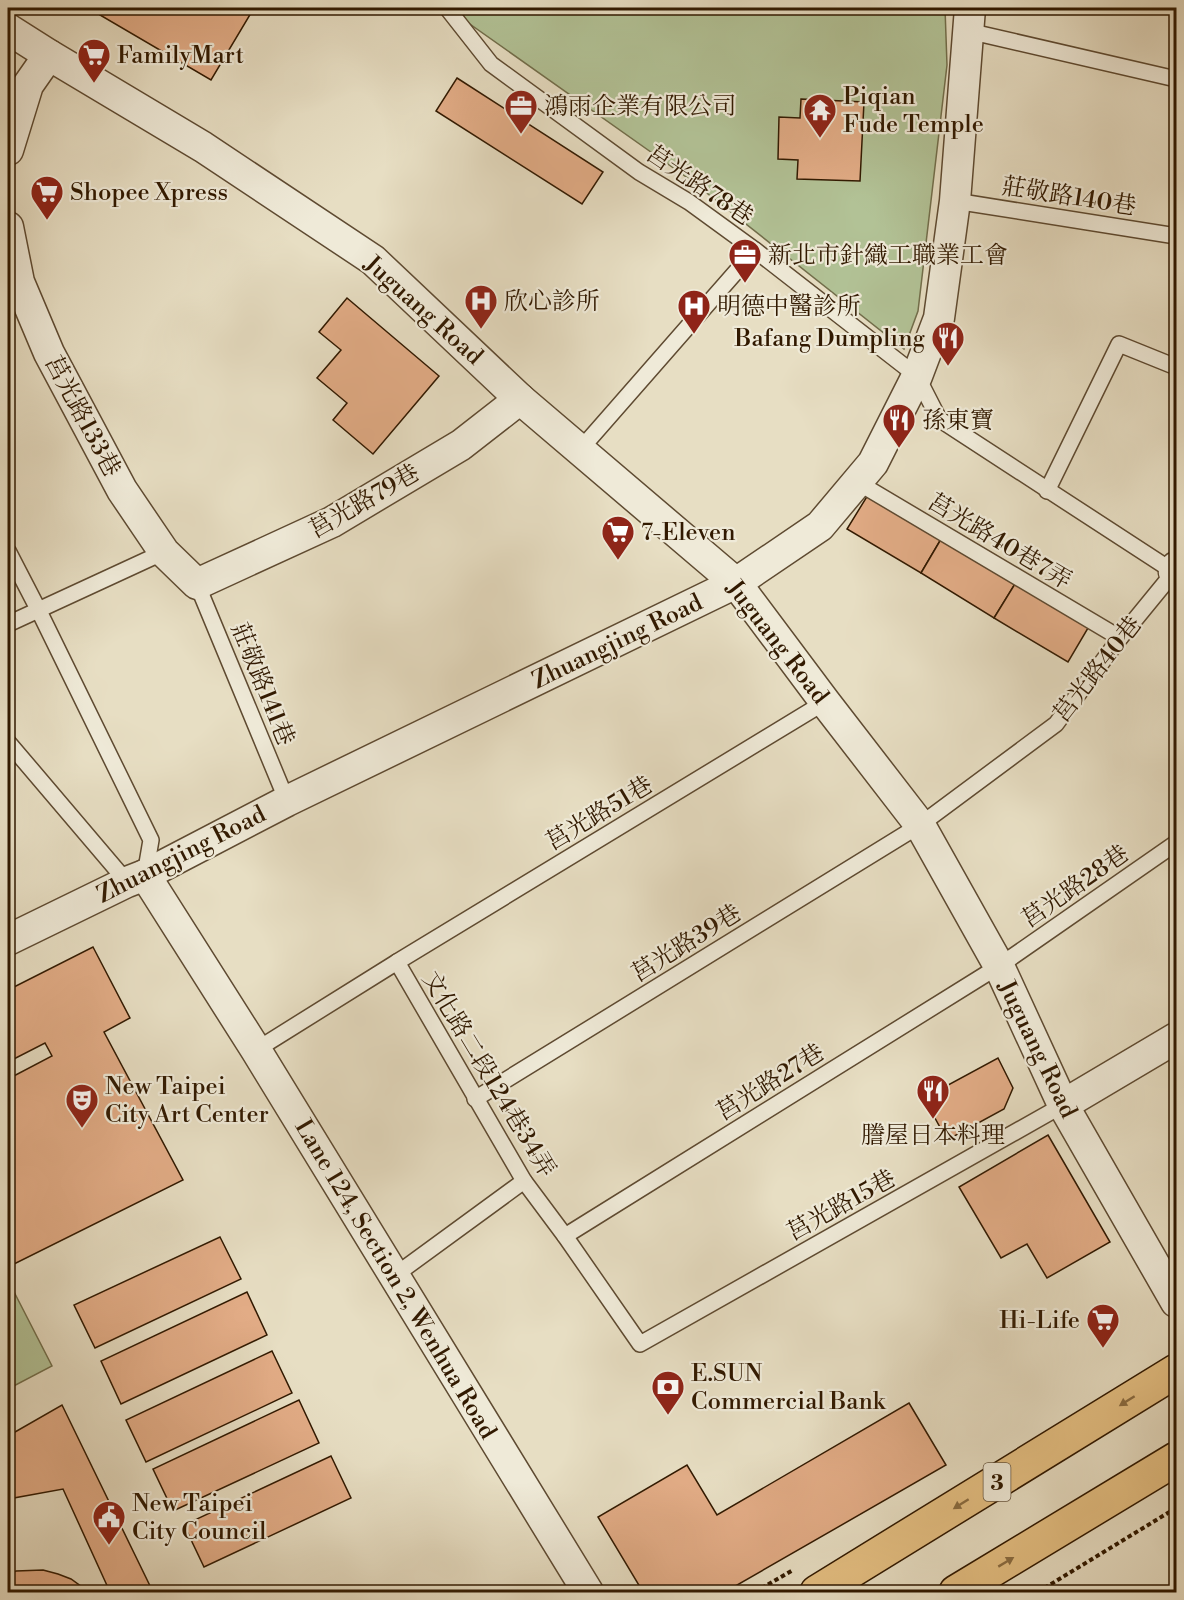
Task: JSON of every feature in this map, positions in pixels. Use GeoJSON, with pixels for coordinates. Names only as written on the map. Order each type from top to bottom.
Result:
{"type":"FeatureCollection","features":[{"type":"Feature","properties":{"kind":"main road","name":"3"},"geometry":{"type":"LineString","coordinates":[[817,1593],[1176,1371]]}},
{"type":"Feature","properties":{"kind":"main road"},"geometry":{"type":"LineString","coordinates":[[956,1593],[1176,1460]]}},
{"type":"Feature","properties":{"kind":"street","name":"Zhuangjing Road"},"geometry":{"type":"LineString","coordinates":[[8,940],[287,801],[736,583],[820,526],[873,463],[917,376],[939,318],[955,201],[969,19]]}},
{"type":"Feature","properties":{"kind":"street","name":"Juguang Road"},"geometry":{"type":"LineString","coordinates":[[8,29],[203,147],[373,260],[520,399],[736,583],[920,825],[999,966],[1063,1105],[1176,1302]]}},
{"type":"Feature","properties":{"kind":"street"},"geometry":{"type":"LineString","coordinates":[[8,150],[28,85],[49,55]]}},
{"type":"Feature","properties":{"kind":"street","name":"莒光路133巷"},"geometry":{"type":"LineString","coordinates":[[8,227],[19,282],[49,352],[122,490],[164,552],[197,584]]}},
{"type":"Feature","properties":{"kind":"street","name":"莒光路79巷"},"geometry":{"type":"LineString","coordinates":[[197,584],[332,522],[461,445],[520,399]]}},
{"type":"Feature","properties":{"kind":"street","name":"Lane 124, Section 2, Wenhua Road"},"geometry":{"type":"LineString","coordinates":[[136,878],[256,1050],[588,1593]]}},
{"type":"Feature","properties":{"kind":"street"},"geometry":{"type":"LineString","coordinates":[[1063,1105],[1176,1038]]}},
{"type":"Feature","properties":{"kind":"lane","name":"莒光路78巷"},"geometry":{"type":"LineString","coordinates":[[447,8],[491,64],[639,172],[689,202],[755,250],[579,451]]}},
{"type":"Feature","properties":{"kind":"lane"},"geometry":{"type":"LineString","coordinates":[[969,19],[1176,79]]}},
{"type":"Feature","properties":{"kind":"lane","name":"莊敬路140巷"},"geometry":{"type":"LineString","coordinates":[[955,201],[1176,236]]}},
{"type":"Feature","properties":{"kind":"lane"},"geometry":{"type":"LineString","coordinates":[[755,250],[917,376],[939,420],[1047,491],[1176,571]]}},
{"type":"Feature","properties":{"kind":"lane"},"geometry":{"type":"LineString","coordinates":[[1047,491],[1119,344],[1176,367]]}},
{"type":"Feature","properties":{"kind":"lane","name":"莒光路40巷7弄"},"geometry":{"type":"LineString","coordinates":[[857,482],[1120,638]]}},
{"type":"Feature","properties":{"kind":"lane"},"geometry":{"type":"LineString","coordinates":[[8,551],[39,609],[151,840],[136,878],[12,758],[8,742]]}},
{"type":"Feature","properties":{"kind":"lane"},"geometry":{"type":"LineString","coordinates":[[8,624],[164,552]]}},
{"type":"Feature","properties":{"kind":"lane","name":"莒光路40巷"},"geometry":{"type":"LineString","coordinates":[[920,825],[1056,724],[1120,638],[1176,571]]}},
{"type":"Feature","properties":{"kind":"lane","name":"莊敬路141巷"},"geometry":{"type":"LineString","coordinates":[[197,584],[287,801]]}},
{"type":"Feature","properties":{"kind":"lane","name":"莒光路51巷"},"geometry":{"type":"LineString","coordinates":[[397,962],[825,702]]}},
{"type":"Feature","properties":{"kind":"lane","name":"莒光路39巷"},"geometry":{"type":"LineString","coordinates":[[475,1099],[920,825]]}},
{"type":"Feature","properties":{"kind":"lane","name":"莒光路28巷"},"geometry":{"type":"LineString","coordinates":[[999,966],[1176,843]]}},
{"type":"Feature","properties":{"kind":"lane","name":"文化路二段124巷34弄"},"geometry":{"type":"LineString","coordinates":[[256,1050],[397,962],[524,1181],[640,1344]]}},
{"type":"Feature","properties":{"kind":"lane","name":"莒光路27巷"},"geometry":{"type":"LineString","coordinates":[[565,1236],[999,966]]}},
{"type":"Feature","properties":{"kind":"lane","name":"莒光路15巷"},"geometry":{"type":"LineString","coordinates":[[640,1344],[1063,1105]]}},
{"type":"Feature","properties":{"kind":"lane"},"geometry":{"type":"LineString","coordinates":[[393,1276],[524,1181]]}},
{"type":"Feature","properties":{"kind":"path"},"geometry":{"type":"LineString","coordinates":[[1038,1593],[1176,1508]]}},
{"type":"Feature","properties":{"kind":"green space"},"geometry":{"type":"Polygon","coordinates":[[[459,8],[945,8],[947,65],[918,311],[904,349],[689,179],[467,22],[459,8]]]}},
{"type":"Feature","properties":{"kind":"green space"},"geometry":{"type":"Polygon","coordinates":[[[11,1286],[52,1366],[8,1389],[8,1288],[11,1286]]]}},
{"type":"Feature","properties":{"kind":"building"},"geometry":{"type":"Polygon","coordinates":[[[105,8],[254,8],[211,80],[100,15],[105,8]]]}},
{"type":"Feature","properties":{"kind":"building"},"geometry":{"type":"Polygon","coordinates":[[[457,78],[603,172],[582,204],[436,111],[457,78]]]}},
{"type":"Feature","properties":{"kind":"building","name":"Piqian Fude Temple"},"geometry":{"type":"Polygon","coordinates":[[[801,99],[864,102],[860,181],[797,179],[798,160],[778,159],[779,117],[800,118],[801,99]]]}},
{"type":"Feature","properties":{"kind":"building"},"geometry":{"type":"Polygon","coordinates":[[[347,298],[439,376],[373,454],[333,420],[347,403],[317,378],[341,350],[319,332],[347,298]]]}},
{"type":"Feature","properties":{"kind":"building"},"geometry":{"type":"Polygon","coordinates":[[[871,490],[944,534],[921,573],[847,529],[871,490]]]}},
{"type":"Feature","properties":{"kind":"building"},"geometry":{"type":"Polygon","coordinates":[[[944,534],[1018,579],[994,618],[921,573],[944,534]]]}},
{"type":"Feature","properties":{"kind":"building"},"geometry":{"type":"Polygon","coordinates":[[[1018,579],[1091,623],[1068,662],[994,618],[1018,579]]]}},
{"type":"Feature","properties":{"kind":"building","name":"New Taipei City Art Center"},"geometry":{"type":"Polygon","coordinates":[[[93,947],[130,1018],[104,1032],[183,1180],[8,1267],[8,1079],[52,1056],[45,1043],[8,1062],[8,990],[93,947]]]}},
{"type":"Feature","properties":{"kind":"building"},"geometry":{"type":"Polygon","coordinates":[[[998,1058],[1013,1088],[1004,1109],[947,1140],[924,1098],[998,1058]]]}},
{"type":"Feature","properties":{"kind":"building"},"geometry":{"type":"Polygon","coordinates":[[[1048,1135],[1110,1242],[1047,1278],[1027,1244],[1001,1258],[959,1187],[1048,1135]]]}},
{"type":"Feature","properties":{"kind":"building"},"geometry":{"type":"Polygon","coordinates":[[[220,1237],[241,1279],[95,1348],[74,1305],[220,1237]]]}},
{"type":"Feature","properties":{"kind":"building"},"geometry":{"type":"Polygon","coordinates":[[[247,1292],[267,1335],[121,1404],[101,1361],[247,1292]]]}},
{"type":"Feature","properties":{"kind":"building"},"geometry":{"type":"Polygon","coordinates":[[[272,1351],[292,1393],[146,1462],[126,1420],[272,1351]]]}},
{"type":"Feature","properties":{"kind":"building"},"geometry":{"type":"Polygon","coordinates":[[[299,1400],[319,1443],[173,1511],[153,1469],[299,1400]]]}},
{"type":"Feature","properties":{"kind":"building"},"geometry":{"type":"Polygon","coordinates":[[[909,1403],[946,1465],[725,1592],[643,1592],[598,1517],[687,1465],[717,1515],[909,1403]]]}},
{"type":"Feature","properties":{"kind":"building","name":"New Taipei City Council"},"geometry":{"type":"Polygon","coordinates":[[[62,1405],[153,1592],[110,1592],[63,1489],[8,1499],[8,1436],[62,1405]]]}},
{"type":"Feature","properties":{"kind":"building"},"geometry":{"type":"Polygon","coordinates":[[[331,1456],[351,1498],[204,1567],[184,1525],[331,1456]]]}},
{"type":"Feature","properties":{"kind":"building","name":"New Taipei City Council"},"geometry":{"type":"Polygon","coordinates":[[[43,1570],[71,1579],[89,1592],[8,1592],[8,1575],[16,1571],[43,1570]]]}},
{"type":"Feature","properties":{"kind":"place","name":"FamilyMart"},"geometry":{"type":"Point","coordinates":[94,84]}},
{"type":"Feature","properties":{"kind":"place","name":"鴻雨企業有限公司"},"geometry":{"type":"Point","coordinates":[521,135]}},
{"type":"Feature","properties":{"kind":"place","name":"Piqian Fude Temple"},"geometry":{"type":"Point","coordinates":[820,139]}},
{"type":"Feature","properties":{"kind":"place","name":"Shopee Xpress"},"geometry":{"type":"Point","coordinates":[47,221]}},
{"type":"Feature","properties":{"kind":"place","name":"新北市針織工職業工會"},"geometry":{"type":"Point","coordinates":[745,284]}},
{"type":"Feature","properties":{"kind":"place","name":"欣心診所"},"geometry":{"type":"Point","coordinates":[481,330]}},
{"type":"Feature","properties":{"kind":"place","name":"明德中醫診所"},"geometry":{"type":"Point","coordinates":[694,335]}},
{"type":"Feature","properties":{"kind":"place","name":"Bafang Dumpling"},"geometry":{"type":"Point","coordinates":[948,367]}},
{"type":"Feature","properties":{"kind":"place","name":"孫東寶"},"geometry":{"type":"Point","coordinates":[899,449]}},
{"type":"Feature","properties":{"kind":"place","name":"7-Eleven"},"geometry":{"type":"Point","coordinates":[618,561]}},
{"type":"Feature","properties":{"kind":"place","name":"謄屋日本料理"},"geometry":{"type":"Point","coordinates":[933,1120]}},
{"type":"Feature","properties":{"kind":"place","name":"New Taipei City Art Center"},"geometry":{"type":"Point","coordinates":[82,1129]}},
{"type":"Feature","properties":{"kind":"place","name":"Hi-Life"},"geometry":{"type":"Point","coordinates":[1103,1349]}},
{"type":"Feature","properties":{"kind":"place","name":"E.SUN Commercial Bank"},"geometry":{"type":"Point","coordinates":[668,1416]}},
{"type":"Feature","properties":{"kind":"place","name":"New Taipei City Council"},"geometry":{"type":"Point","coordinates":[109,1546]}}]}
